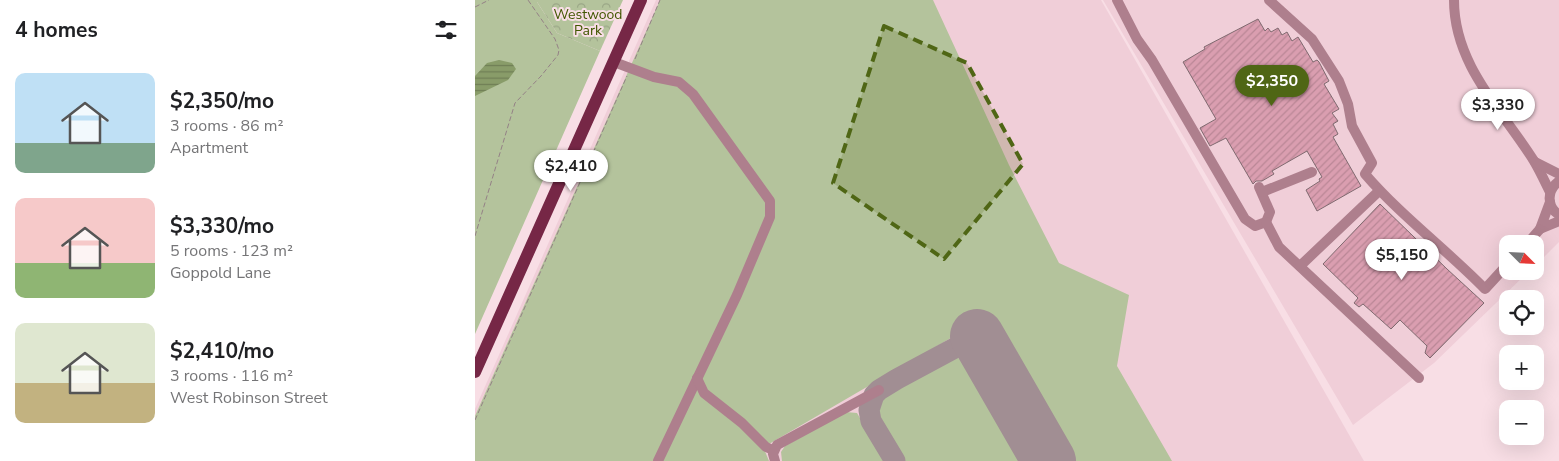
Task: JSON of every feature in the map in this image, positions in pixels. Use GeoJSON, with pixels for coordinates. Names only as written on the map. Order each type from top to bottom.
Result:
{"type":"FeatureCollection","features":[{"type":"Feature","properties":{"kind":"main road"},"geometry":{"type":"LineString","coordinates":[[475,372],[641,0]]}},
{"type":"Feature","properties":{"kind":"street"},"geometry":{"type":"LineString","coordinates":[[1117,0],[1137,38],[1245,219],[1255,226],[1266,222],[1270,212],[1260,190],[1312,172]]}},
{"type":"Feature","properties":{"kind":"street"},"geometry":{"type":"LineString","coordinates":[[1269,0],[1312,39],[1339,81],[1348,104],[1352,126],[1372,163],[1365,174],[1379,191],[1485,289],[1499,274]]}},
{"type":"Feature","properties":{"kind":"street"},"geometry":{"type":"LineString","coordinates":[[1454,0],[1454,14],[1468,62],[1481,87],[1534,162],[1550,197],[1552,208],[1559,215]]}},
{"type":"Feature","properties":{"kind":"street"},"geometry":{"type":"LineString","coordinates":[[614,62],[654,77],[679,82],[693,94],[770,201],[770,217],[737,295],[658,461]]}},
{"type":"Feature","properties":{"kind":"street"},"geometry":{"type":"LineString","coordinates":[[1534,162],[1559,174]]}},
{"type":"Feature","properties":{"kind":"street"},"geometry":{"type":"LineString","coordinates":[[1535,235],[1540,229],[1555,184],[1559,181]]}},
{"type":"Feature","properties":{"kind":"street"},"geometry":{"type":"LineString","coordinates":[[1300,266],[1379,191]]}},
{"type":"Feature","properties":{"kind":"street"},"geometry":{"type":"LineString","coordinates":[[1540,229],[1559,221]]}},
{"type":"Feature","properties":{"kind":"street"},"geometry":{"type":"LineString","coordinates":[[1266,222],[1279,247],[1419,378]]}},
{"type":"Feature","properties":{"kind":"street"},"geometry":{"type":"LineString","coordinates":[[697,378],[704,393],[742,423],[774,456]]}},
{"type":"Feature","properties":{"kind":"street"},"geometry":{"type":"LineString","coordinates":[[774,456],[777,445],[879,390]]}},
{"type":"Feature","properties":{"kind":"path"},"geometry":{"type":"LineString","coordinates":[[475,7],[489,0]]}},
{"type":"Feature","properties":{"kind":"path"},"geometry":{"type":"LineString","coordinates":[[475,236],[515,103],[558,55],[558,44],[528,0]]}},
{"type":"Feature","properties":{"kind":"path"},"geometry":{"type":"LineString","coordinates":[[475,420],[660,0]]}},
{"type":"Feature","properties":{"kind":"highlighted area"},"geometry":{"type":"Polygon","coordinates":[[[884,26],[967,63],[1023,164],[944,259],[833,183],[884,26]]]}},
{"type":"Feature","properties":{"kind":"shaded area"},"geometry":{"type":"Polygon","coordinates":[[[656,0],[1101,0],[1364,461],[475,461],[475,409],[656,0]]]}},
{"type":"Feature","properties":{"kind":"shaded area"},"geometry":{"type":"Polygon","coordinates":[[[1103,0],[1559,0],[1559,242],[1544,257],[1544,235],[1499,235],[1499,280],[1520,280],[1509,290],[1499,290],[1499,300],[1434,363],[1353,425],[1103,0]]]}},
{"type":"Feature","properties":{"kind":"shaded area"},"geometry":{"type":"Polygon","coordinates":[[[499,60],[512,63],[516,69],[508,80],[475,96],[475,76],[487,63],[499,60]]]}},
{"type":"Feature","properties":{"kind":"green space"},"geometry":{"type":"Polygon","coordinates":[[[475,0],[537,0],[557,33],[600,51],[475,334],[475,0]]]}},
{"type":"Feature","properties":{"kind":"green space","name":"Westwood Park"},"geometry":{"type":"Polygon","coordinates":[[[537,0],[623,0],[600,51],[557,33],[537,0]]]}},
{"type":"Feature","properties":{"kind":"green space"},"geometry":{"type":"Polygon","coordinates":[[[660,0],[933,0],[1009,165],[1059,263],[1129,295],[1117,366],[1172,461],[1069,461],[984,312],[953,331],[956,335],[769,444],[764,449],[769,461],[475,461],[475,416],[660,0]]]}},
{"type":"Feature","properties":{"kind":"green space"},"geometry":{"type":"Polygon","coordinates":[[[956,357],[972,364],[1027,461],[903,461],[880,420],[877,408],[878,402],[885,395],[946,359],[956,357]]]}},
{"type":"Feature","properties":{"kind":"green space"},"geometry":{"type":"Polygon","coordinates":[[[846,412],[857,413],[885,461],[782,461],[781,452],[785,446],[846,412]]]}},
{"type":"Feature","properties":{"kind":"building"},"geometry":{"type":"Polygon","coordinates":[[[1258,19],[1265,31],[1268,28],[1271,32],[1278,28],[1282,35],[1287,32],[1292,41],[1298,37],[1313,62],[1317,60],[1319,62],[1329,81],[1324,84],[1339,109],[1332,113],[1338,121],[1333,124],[1338,134],[1333,137],[1361,186],[1317,211],[1306,190],[1320,181],[1319,179],[1322,177],[1307,151],[1272,171],[1274,174],[1253,184],[1226,138],[1210,146],[1200,128],[1216,119],[1183,62],[1205,49],[1204,47],[1258,19]]]}},
{"type":"Feature","properties":{"kind":"building"},"geometry":{"type":"Polygon","coordinates":[[[1380,204],[1484,303],[1430,358],[1425,353],[1427,346],[1400,320],[1391,329],[1363,304],[1359,307],[1354,303],[1358,298],[1323,264],[1380,204]]]}},
{"type":"Feature","properties":{"kind":"taxiway"},"geometry":{"type":"LineString","coordinates":[[895,461],[871,421],[869,410],[874,395],[897,379],[977,336]]}},
{"type":"Feature","properties":{"kind":"runway"},"geometry":{"type":"LineString","coordinates":[[977,336],[1049,461]]}}]}
